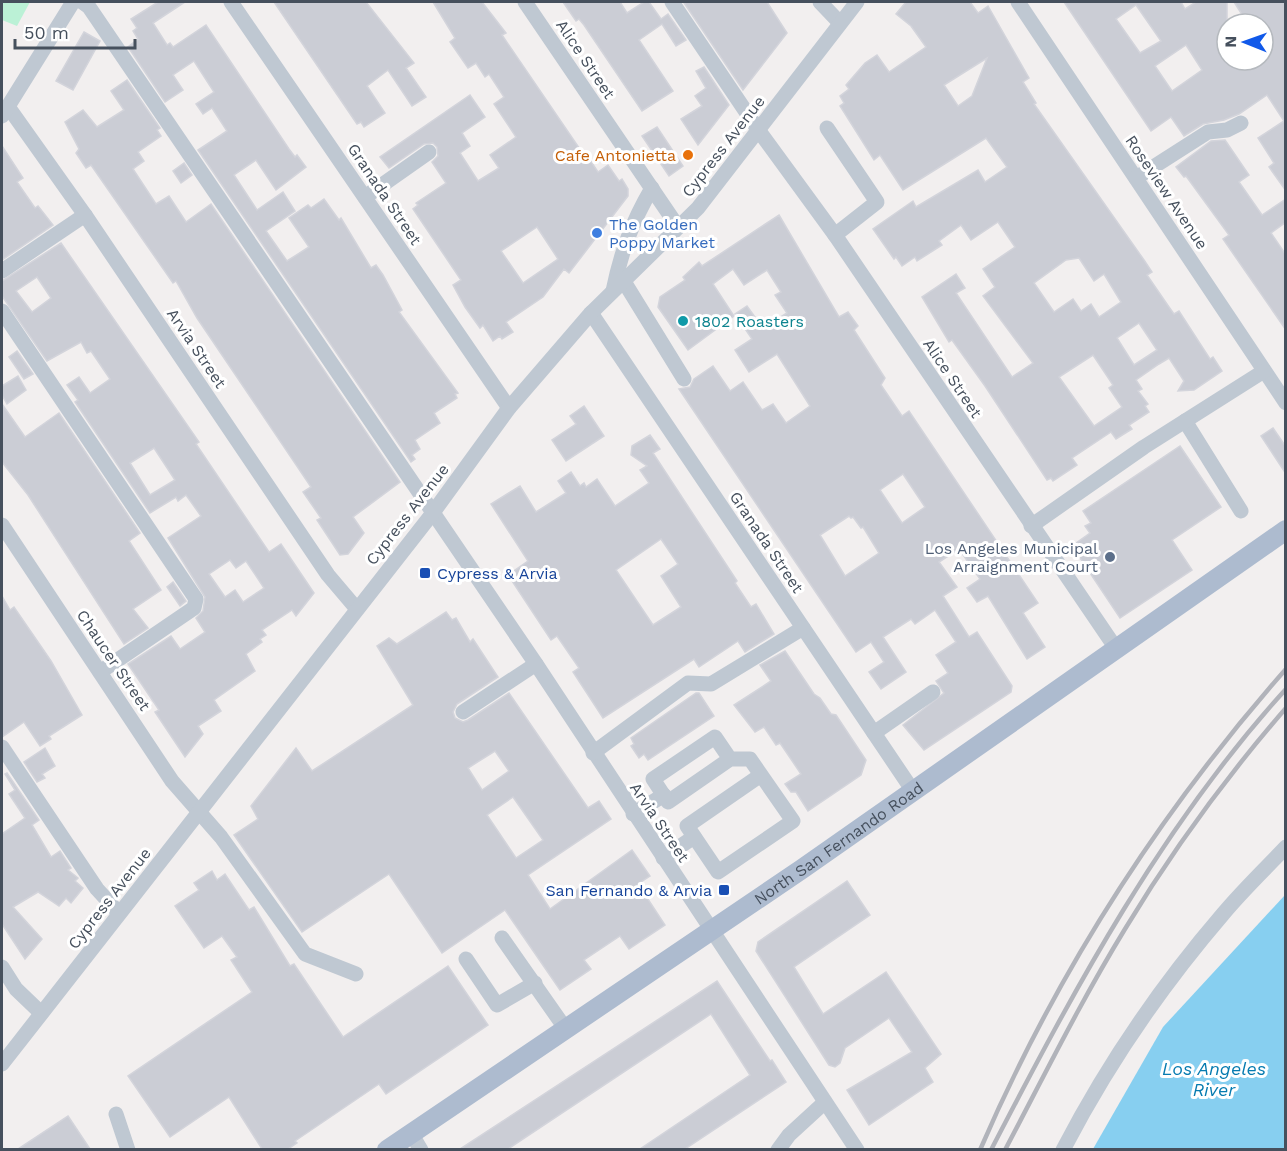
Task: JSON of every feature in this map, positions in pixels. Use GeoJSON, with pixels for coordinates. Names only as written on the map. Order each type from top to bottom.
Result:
{"type":"FeatureCollection","features":[{"type":"Feature","properties":{"kind":"main road","name":"North San Fernando Road"},"geometry":{"type":"LineString","coordinates":[[387,1149],[416,1142],[565,1028],[711,931],[1115,647],[1286,530]]}},
{"type":"Feature","properties":{"kind":"street"},"geometry":{"type":"LineString","coordinates":[[5,112],[73,2]]}},
{"type":"Feature","properties":{"kind":"street","name":"Arvia Street"},"geometry":{"type":"LineString","coordinates":[[82,2],[89,7],[536,664],[633,814],[857,1149]]}},
{"type":"Feature","properties":{"kind":"street","name":"Granada Street"},"geometry":{"type":"LineString","coordinates":[[231,2],[509,408]]}},
{"type":"Feature","properties":{"kind":"street","name":"Alice Street"},"geometry":{"type":"LineString","coordinates":[[525,2],[678,227]]}},
{"type":"Feature","properties":{"kind":"street","name":"Alice Street"},"geometry":{"type":"LineString","coordinates":[[672,2],[759,131],[835,235],[1115,647]]}},
{"type":"Feature","properties":{"kind":"street"},"geometry":{"type":"LineString","coordinates":[[820,2],[840,23]]}},
{"type":"Feature","properties":{"kind":"street","name":"Cypress Avenue"},"geometry":{"type":"LineString","coordinates":[[2,1064],[201,811],[356,608],[432,514],[509,408],[591,313],[698,208],[857,2]]}},
{"type":"Feature","properties":{"kind":"street","name":"Roseview Avenue"},"geometry":{"type":"LineString","coordinates":[[1018,2],[1286,403]]}},
{"type":"Feature","properties":{"kind":"street","name":"Arvia Street"},"geometry":{"type":"LineString","coordinates":[[5,112],[85,215],[328,575],[356,608]]}},
{"type":"Feature","properties":{"kind":"street"},"geometry":{"type":"LineString","coordinates":[[1136,178],[1208,132],[1227,130],[1241,123]]}},
{"type":"Feature","properties":{"kind":"street"},"geometry":{"type":"LineString","coordinates":[[827,128],[877,202],[835,235]]}},
{"type":"Feature","properties":{"kind":"street"},"geometry":{"type":"LineString","coordinates":[[365,197],[429,152]]}},
{"type":"Feature","properties":{"kind":"street"},"geometry":{"type":"LineString","coordinates":[[652,188],[634,220],[621,251],[618,285],[684,379]]}},
{"type":"Feature","properties":{"kind":"street"},"geometry":{"type":"LineString","coordinates":[[2,271],[85,215]]}},
{"type":"Feature","properties":{"kind":"street"},"geometry":{"type":"LineString","coordinates":[[2,312],[196,599],[194,608],[100,672]]}},
{"type":"Feature","properties":{"kind":"street","name":"Granada Street"},"geometry":{"type":"LineString","coordinates":[[591,313],[913,791]]}},
{"type":"Feature","properties":{"kind":"street"},"geometry":{"type":"LineString","coordinates":[[1031,526],[1185,421],[1264,371]]}},
{"type":"Feature","properties":{"kind":"street"},"geometry":{"type":"LineString","coordinates":[[1185,421],[1241,511]]}},
{"type":"Feature","properties":{"kind":"street","name":"Chaucer Street"},"geometry":{"type":"LineString","coordinates":[[2,525],[172,781],[201,811],[305,954],[356,974]]}},
{"type":"Feature","properties":{"kind":"street"},"geometry":{"type":"LineString","coordinates":[[593,753],[688,683],[711,684],[803,628]]}},
{"type":"Feature","properties":{"kind":"street"},"geometry":{"type":"LineString","coordinates":[[463,712],[536,664]]}},
{"type":"Feature","properties":{"kind":"street"},"geometry":{"type":"LineString","coordinates":[[874,733],[933,692]]}},
{"type":"Feature","properties":{"kind":"street"},"geometry":{"type":"LineString","coordinates":[[730,759],[715,737],[653,779],[668,802],[730,759],[750,759],[793,821],[718,872],[687,826],[761,775]]}},
{"type":"Feature","properties":{"kind":"street"},"geometry":{"type":"LineString","coordinates":[[2,747],[97,889],[119,913]]}},
{"type":"Feature","properties":{"kind":"street"},"geometry":{"type":"LineString","coordinates":[[633,814],[664,795]]}},
{"type":"Feature","properties":{"kind":"street"},"geometry":{"type":"LineString","coordinates":[[663,858],[694,837]]}},
{"type":"Feature","properties":{"kind":"street"},"geometry":{"type":"LineString","coordinates":[[1063,1149],[1086,1105],[1158,999],[1222,914],[1286,847]]}},
{"type":"Feature","properties":{"kind":"street"},"geometry":{"type":"LineString","coordinates":[[502,938],[565,1028]]}},
{"type":"Feature","properties":{"kind":"street"},"geometry":{"type":"LineString","coordinates":[[466,959],[497,1005],[535,983]]}},
{"type":"Feature","properties":{"kind":"street"},"geometry":{"type":"LineString","coordinates":[[2,967],[16,989],[41,1013]]}},
{"type":"Feature","properties":{"kind":"street"},"geometry":{"type":"LineString","coordinates":[[778,1149],[789,1135],[825,1102]]}},
{"type":"Feature","properties":{"kind":"street"},"geometry":{"type":"LineString","coordinates":[[116,1113],[128,1149]]}},
{"type":"Feature","properties":{"kind":"green space"},"geometry":{"type":"Polygon","coordinates":[[[2,2],[30,2],[17,26],[2,20],[2,2]]]}},
{"type":"Feature","properties":{"kind":"water","name":"Los Angeles River"},"geometry":{"type":"Polygon","coordinates":[[[1285,895],[1285,1149],[1093,1149],[1163,1027],[1285,895]]]}},
{"type":"Feature","properties":{"kind":"building"},"geometry":{"type":"Polygon","coordinates":[[[158,2],[185,2],[153,23],[167,45],[170,43],[173,47],[206,25],[289,149],[306,167],[276,190],[256,160],[234,175],[257,210],[283,192],[295,211],[266,231],[287,261],[309,247],[289,218],[308,205],[311,208],[324,199],[339,220],[341,218],[371,268],[376,265],[383,275],[402,310],[399,312],[458,393],[455,394],[457,398],[434,413],[440,423],[415,440],[420,449],[412,455],[415,459],[411,462],[198,150],[227,131],[212,108],[203,114],[196,104],[214,92],[194,61],[173,75],[183,90],[165,102],[128,47],[138,39],[133,31],[137,28],[131,19],[158,2]]]}},
{"type":"Feature","properties":{"kind":"building"},"geometry":{"type":"Polygon","coordinates":[[[274,2],[366,2],[414,63],[406,68],[426,97],[412,106],[388,70],[367,86],[385,113],[364,127],[361,122],[357,124],[274,2]]]}},
{"type":"Feature","properties":{"kind":"building"},"geometry":{"type":"Polygon","coordinates":[[[433,2],[482,2],[506,33],[502,35],[588,161],[590,160],[598,172],[608,165],[628,189],[628,196],[569,273],[564,269],[543,297],[506,322],[513,332],[502,339],[500,336],[493,341],[483,325],[480,328],[465,307],[453,285],[461,280],[413,209],[418,205],[416,203],[446,183],[432,162],[438,156],[437,147],[433,143],[424,144],[389,168],[380,157],[470,95],[485,117],[462,133],[470,146],[460,153],[478,181],[499,168],[490,155],[516,137],[494,104],[504,97],[489,74],[485,77],[476,63],[468,68],[450,42],[455,38],[433,2]],[[537,227],[501,251],[523,283],[558,259],[537,227]]]}},
{"type":"Feature","properties":{"kind":"building"},"geometry":{"type":"Polygon","coordinates":[[[563,2],[620,2],[627,13],[644,2],[649,2],[661,19],[668,14],[686,40],[676,46],[662,24],[639,40],[673,91],[642,111],[584,25],[579,19],[576,21],[563,2]]]}},
{"type":"Feature","properties":{"kind":"building"},"geometry":{"type":"Polygon","coordinates":[[[767,2],[787,33],[743,90],[684,3],[767,2]]]}},
{"type":"Feature","properties":{"kind":"building"},"geometry":{"type":"Polygon","coordinates":[[[906,2],[970,2],[978,13],[988,6],[1029,78],[1023,82],[1036,103],[1034,104],[1152,272],[1147,275],[1169,307],[1174,314],[1179,311],[1210,359],[1213,357],[1222,371],[1194,390],[1178,391],[1184,381],[1169,358],[1159,364],[1136,380],[1142,389],[1138,391],[1148,404],[1145,406],[1149,412],[1129,425],[1132,429],[1116,439],[1111,432],[1072,458],[1077,465],[1053,481],[1051,478],[1047,480],[985,386],[952,340],[949,342],[922,297],[956,274],[965,288],[956,293],[1012,377],[1033,363],[983,296],[995,287],[983,269],[1015,247],[998,222],[971,240],[961,225],[939,241],[942,245],[917,261],[915,257],[902,266],[896,257],[894,259],[873,229],[913,201],[916,207],[978,170],[985,182],[1007,167],[986,138],[903,190],[880,155],[874,160],[840,106],[844,103],[840,96],[849,89],[846,85],[865,63],[877,55],[889,72],[926,47],[911,26],[896,14],[906,2]],[[987,58],[944,85],[958,106],[972,96],[987,58]],[[1079,258],[1066,260],[1034,283],[1054,312],[1073,299],[1081,311],[1091,304],[1099,317],[1121,302],[1104,274],[1094,281],[1079,258]],[[1139,323],[1117,338],[1134,365],[1157,350],[1139,323]],[[1093,355],[1059,377],[1094,426],[1122,407],[1109,388],[1113,385],[1093,355]]]}},
{"type":"Feature","properties":{"kind":"building"},"geometry":{"type":"Polygon","coordinates":[[[1064,2],[1181,2],[1185,9],[1196,2],[1227,2],[1227,12],[1215,12],[1215,72],[1275,72],[1275,12],[1240,12],[1234,2],[1286,2],[1286,191],[1269,167],[1274,163],[1258,138],[1284,121],[1267,95],[1239,114],[1203,124],[1184,136],[1171,117],[1151,131],[1064,2]],[[1136,5],[1116,19],[1140,53],[1161,41],[1136,5]],[[1186,45],[1155,66],[1172,91],[1202,70],[1186,45]]]}},
{"type":"Feature","properties":{"kind":"building"},"geometry":{"type":"Polygon","coordinates":[[[84,32],[100,41],[73,90],[56,81],[84,32]]]}},
{"type":"Feature","properties":{"kind":"building"},"geometry":{"type":"Polygon","coordinates":[[[704,67],[729,105],[698,145],[681,119],[702,106],[695,96],[706,88],[696,71],[704,67]]]}},
{"type":"Feature","properties":{"kind":"building"},"geometry":{"type":"Polygon","coordinates":[[[127,80],[160,128],[157,130],[161,136],[138,152],[144,161],[133,169],[156,204],[169,196],[186,222],[211,204],[400,482],[353,517],[364,533],[348,554],[340,555],[317,520],[321,518],[303,492],[311,487],[197,318],[176,281],[173,283],[91,165],[86,168],[76,153],[79,149],[65,122],[83,110],[97,127],[124,110],[111,91],[127,80]]]}},
{"type":"Feature","properties":{"kind":"building"},"geometry":{"type":"Polygon","coordinates":[[[657,127],[683,166],[669,176],[642,136],[657,127]]]}},
{"type":"Feature","properties":{"kind":"building"},"geometry":{"type":"Polygon","coordinates":[[[1225,140],[1249,175],[1239,182],[1262,215],[1286,199],[1286,222],[1271,233],[1286,255],[1286,330],[1223,239],[1229,235],[1186,176],[1184,177],[1176,167],[1211,141],[1225,140]]]}},
{"type":"Feature","properties":{"kind":"building"},"geometry":{"type":"Polygon","coordinates":[[[2,146],[23,178],[17,182],[35,208],[38,206],[53,225],[2,260],[2,146]]]}},
{"type":"Feature","properties":{"kind":"building"},"geometry":{"type":"Polygon","coordinates":[[[184,163],[192,175],[181,183],[173,171],[184,163]]]}},
{"type":"Feature","properties":{"kind":"building"},"geometry":{"type":"Polygon","coordinates":[[[779,215],[839,317],[848,312],[858,326],[854,330],[885,378],[881,385],[902,416],[909,411],[1038,603],[1023,613],[1045,647],[1027,659],[988,596],[977,602],[967,588],[980,579],[959,549],[939,562],[957,587],[943,596],[969,637],[977,632],[1012,686],[1011,692],[924,750],[903,725],[944,693],[936,681],[948,673],[936,655],[956,642],[935,610],[915,624],[911,619],[883,637],[906,672],[881,689],[869,672],[884,662],[871,642],[856,652],[679,389],[690,387],[694,379],[713,366],[730,391],[743,382],[762,410],[773,404],[786,423],[810,406],[777,354],[749,372],[735,350],[752,339],[735,314],[747,306],[763,328],[787,313],[775,295],[781,292],[767,270],[744,285],[733,269],[713,284],[734,316],[688,350],[658,307],[660,297],[685,280],[683,277],[699,262],[702,266],[779,215]],[[903,474],[880,490],[902,523],[925,507],[903,474]],[[849,516],[820,535],[845,576],[879,553],[863,527],[861,528],[853,517],[849,516]]]}},
{"type":"Feature","properties":{"kind":"building"},"geometry":{"type":"Polygon","coordinates":[[[61,243],[199,442],[196,444],[269,552],[281,544],[314,593],[296,616],[292,610],[262,630],[266,635],[260,639],[262,642],[246,654],[255,671],[214,700],[221,711],[198,726],[203,734],[185,757],[155,712],[159,710],[128,664],[171,636],[180,649],[205,632],[196,618],[203,611],[205,597],[168,538],[201,516],[186,495],[178,501],[176,497],[150,513],[75,402],[78,400],[67,385],[79,377],[90,393],[110,379],[91,351],[87,353],[81,342],[47,361],[2,296],[2,281],[61,243]],[[37,277],[16,291],[32,312],[51,298],[37,277]],[[154,448],[130,463],[150,495],[175,480],[154,448]],[[230,560],[209,574],[225,597],[235,590],[243,602],[264,588],[246,561],[236,568],[230,560]]]}},
{"type":"Feature","properties":{"kind":"building"},"geometry":{"type":"Polygon","coordinates":[[[17,351],[33,374],[24,379],[9,357],[17,351]]]}},
{"type":"Feature","properties":{"kind":"building"},"geometry":{"type":"Polygon","coordinates":[[[18,376],[26,390],[7,404],[2,395],[2,386],[18,376]]]}},
{"type":"Feature","properties":{"kind":"building"},"geometry":{"type":"Polygon","coordinates":[[[2,404],[25,437],[59,413],[140,533],[129,541],[161,590],[133,609],[148,628],[124,644],[28,495],[2,462],[2,404]]]}},
{"type":"Feature","properties":{"kind":"building"},"geometry":{"type":"Polygon","coordinates":[[[584,406],[604,436],[566,461],[552,440],[576,424],[570,416],[584,406]]]}},
{"type":"Feature","properties":{"kind":"building"},"geometry":{"type":"Polygon","coordinates":[[[1273,428],[1286,447],[1286,474],[1261,436],[1273,428]]]}},
{"type":"Feature","properties":{"kind":"building"},"geometry":{"type":"Polygon","coordinates":[[[650,435],[660,449],[653,453],[737,581],[735,583],[751,607],[756,604],[774,634],[745,652],[738,641],[699,667],[694,659],[603,718],[573,672],[579,668],[557,636],[551,640],[508,575],[528,561],[491,504],[520,486],[536,512],[566,493],[558,481],[571,472],[580,486],[584,483],[586,487],[597,479],[615,506],[649,483],[640,470],[647,466],[631,455],[632,446],[650,435]],[[661,539],[616,570],[653,625],[681,607],[661,576],[678,564],[661,539]]]}},
{"type":"Feature","properties":{"kind":"building"},"geometry":{"type":"Polygon","coordinates":[[[1180,446],[1221,507],[1172,540],[1192,570],[1120,618],[1072,546],[1090,533],[1085,526],[1091,523],[1083,511],[1180,446]]]}},
{"type":"Feature","properties":{"kind":"building"},"geometry":{"type":"Polygon","coordinates":[[[173,582],[186,601],[180,606],[167,587],[173,582]]]}},
{"type":"Feature","properties":{"kind":"building"},"geometry":{"type":"Polygon","coordinates":[[[2,596],[10,610],[14,607],[51,661],[82,715],[49,736],[51,739],[40,746],[24,722],[2,737],[2,596]]]}},
{"type":"Feature","properties":{"kind":"building"},"geometry":{"type":"Polygon","coordinates":[[[446,612],[452,620],[456,618],[470,642],[473,639],[498,677],[457,704],[453,712],[455,718],[463,722],[468,720],[509,693],[588,808],[599,801],[611,819],[528,875],[550,909],[632,850],[650,876],[638,884],[665,925],[629,949],[620,936],[584,960],[591,969],[560,990],[505,910],[442,953],[389,874],[302,932],[234,835],[258,819],[251,806],[296,748],[312,771],[413,705],[377,646],[389,638],[397,644],[446,612]],[[495,751],[468,768],[482,790],[509,771],[495,751]],[[513,797],[487,815],[516,858],[543,840],[513,797]]]}},
{"type":"Feature","properties":{"kind":"building"},"geometry":{"type":"Polygon","coordinates":[[[785,651],[814,694],[820,698],[831,714],[836,715],[866,760],[861,775],[808,811],[796,792],[791,792],[785,784],[801,774],[780,743],[776,745],[764,727],[755,732],[734,705],[771,681],[760,665],[785,651]]]}},
{"type":"Feature","properties":{"kind":"building"},"geometry":{"type":"Polygon","coordinates":[[[699,693],[714,716],[648,760],[644,754],[639,758],[631,746],[634,744],[631,738],[699,693]]]}},
{"type":"Feature","properties":{"kind":"building"},"geometry":{"type":"Polygon","coordinates":[[[45,748],[55,766],[42,774],[45,778],[37,782],[24,762],[45,748]]]}},
{"type":"Feature","properties":{"kind":"building"},"geometry":{"type":"Polygon","coordinates":[[[7,773],[39,820],[32,825],[51,857],[60,851],[71,868],[68,870],[78,878],[75,881],[83,888],[71,903],[66,898],[59,906],[38,892],[13,907],[42,939],[25,959],[2,924],[2,834],[25,818],[9,794],[15,790],[5,774],[7,773]]]}},
{"type":"Feature","properties":{"kind":"building"},"geometry":{"type":"Polygon","coordinates":[[[212,871],[217,880],[225,874],[249,910],[254,907],[290,966],[294,964],[343,1037],[448,966],[488,1025],[386,1094],[379,1084],[295,1141],[297,1143],[288,1149],[262,1149],[229,1097],[170,1137],[128,1076],[252,992],[231,960],[237,957],[222,936],[204,948],[175,906],[199,890],[194,883],[212,871]]]}},
{"type":"Feature","properties":{"kind":"building"},"geometry":{"type":"Polygon","coordinates":[[[847,881],[870,915],[794,967],[823,1014],[886,972],[941,1054],[925,1068],[933,1082],[869,1125],[847,1090],[912,1052],[889,1018],[845,1048],[840,1063],[835,1067],[829,1065],[756,951],[758,942],[847,881]]]}},
{"type":"Feature","properties":{"kind":"building"},"geometry":{"type":"Polygon","coordinates":[[[717,981],[786,1082],[685,1149],[640,1149],[750,1075],[711,1014],[508,1149],[460,1149],[717,981]]]}},
{"type":"Feature","properties":{"kind":"building"},"geometry":{"type":"Polygon","coordinates":[[[68,1116],[90,1149],[18,1149],[68,1116]]]}},
{"type":"Feature","properties":{"kind":"railway"},"geometry":{"type":"LineString","coordinates":[[980,1150],[1042,1021],[1114,897],[1195,780],[1286,669]]}},
{"type":"Feature","properties":{"kind":"railway"},"geometry":{"type":"LineString","coordinates":[[991,1150],[1089,969],[1160,852],[1241,741],[1286,689]]}},
{"type":"Feature","properties":{"kind":"railway"},"geometry":{"type":"LineString","coordinates":[[1005,1150],[1093,984],[1143,900],[1201,815],[1286,708]]}},
{"type":"Feature","properties":{"kind":"place","name":"Cafe Antonietta"},"geometry":{"type":"Point","coordinates":[688,155]}},
{"type":"Feature","properties":{"kind":"place","name":"The Golden Poppy Market"},"geometry":{"type":"Point","coordinates":[597,233]}},
{"type":"Feature","properties":{"kind":"place","name":"1802 Roasters"},"geometry":{"type":"Point","coordinates":[683,321]}},
{"type":"Feature","properties":{"kind":"place","name":"Los Angeles Municipal Arraignment Court"},"geometry":{"type":"Point","coordinates":[1110,557]}},
{"type":"Feature","properties":{"kind":"place","name":"Cypress & Arvia"},"geometry":{"type":"Point","coordinates":[425,573]}},
{"type":"Feature","properties":{"kind":"place","name":"San Fernando & Arvia"},"geometry":{"type":"Point","coordinates":[724,890]}}]}
